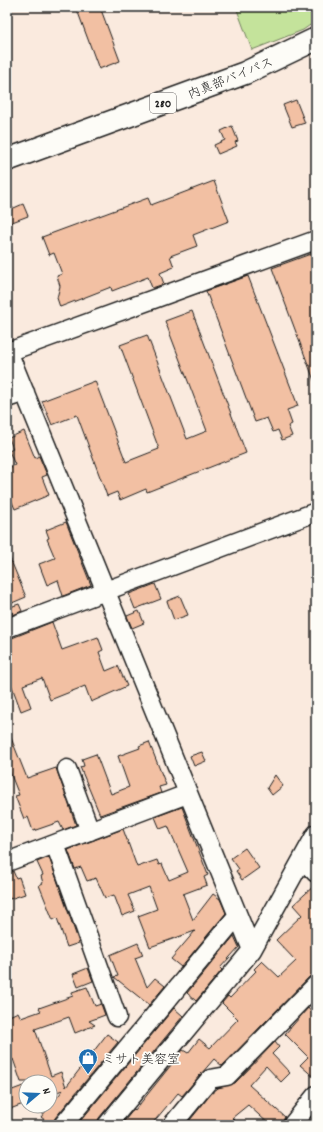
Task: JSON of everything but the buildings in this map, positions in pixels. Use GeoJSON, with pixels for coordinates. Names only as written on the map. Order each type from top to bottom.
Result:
{"type":"FeatureCollection","features":[{"type":"Feature","properties":{"kind":"highway","name":"内真部バイパス"},"geometry":{"type":"LineString","coordinates":[[7,160],[245,73],[316,39]]}},
{"type":"Feature","properties":{"kind":"street"},"geometry":{"type":"LineString","coordinates":[[252,950],[187,794],[8,351],[316,240]]}},
{"type":"Feature","properties":{"kind":"street"},"geometry":{"type":"LineString","coordinates":[[7,398],[25,392]]}},
{"type":"Feature","properties":{"kind":"street"},"geometry":{"type":"LineString","coordinates":[[7,628],[316,512]]}},
{"type":"Feature","properties":{"kind":"street"},"geometry":{"type":"LineString","coordinates":[[67,768],[90,831]]}},
{"type":"Feature","properties":{"kind":"street"},"geometry":{"type":"LineString","coordinates":[[7,862],[187,794]]}},
{"type":"Feature","properties":{"kind":"street"},"geometry":{"type":"LineString","coordinates":[[107,1125],[237,970],[252,950],[316,834]]}},
{"type":"Feature","properties":{"kind":"street"},"geometry":{"type":"LineString","coordinates":[[55,844],[117,1017]]}},
{"type":"Feature","properties":{"kind":"street"},"geometry":{"type":"LineString","coordinates":[[303,860],[316,873]]}},
{"type":"Feature","properties":{"kind":"street"},"geometry":{"type":"LineString","coordinates":[[63,1125],[237,916]]}},
{"type":"Feature","properties":{"kind":"street"},"geometry":{"type":"LineString","coordinates":[[172,1125],[210,1079],[227,1076],[316,985]]}},
{"type":"Feature","properties":{"kind":"street"},"geometry":{"type":"LineString","coordinates":[[292,1125],[316,1095]]}},
{"type":"Feature","properties":{"kind":"green space"},"geometry":{"type":"Polygon","coordinates":[[[236,7],[316,7],[316,21],[303,30],[252,50],[236,7]]]}},
{"type":"Feature","properties":{"kind":"place","name":"ミサト美容室"},"geometry":{"type":"Point","coordinates":[88,1075]}}]}
